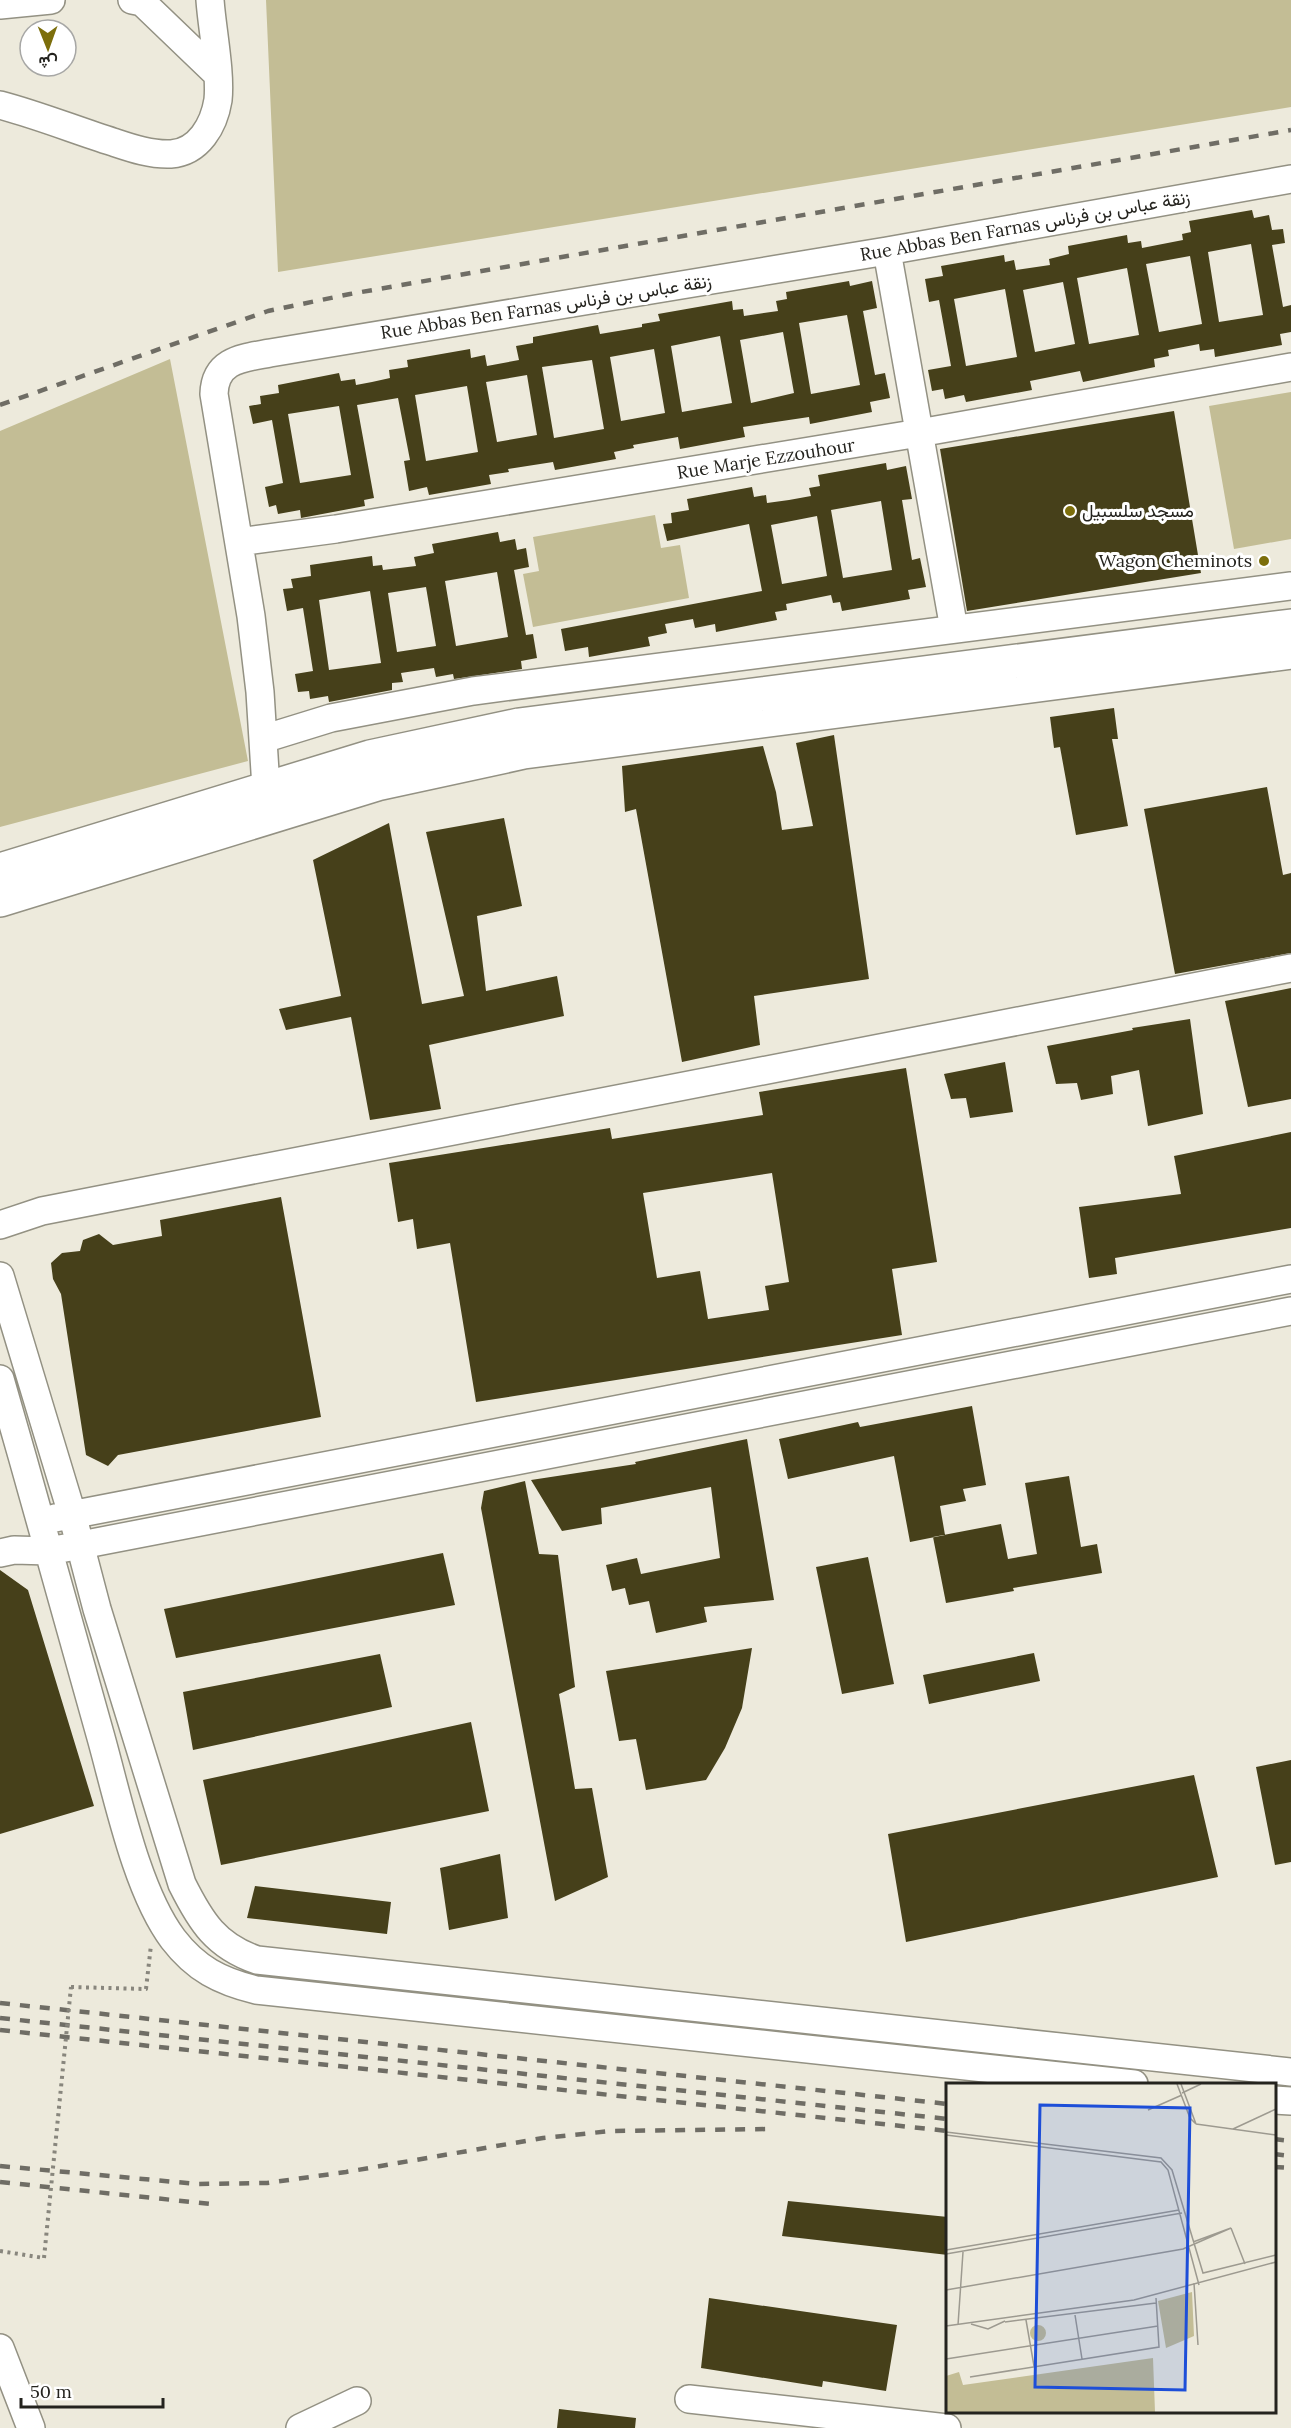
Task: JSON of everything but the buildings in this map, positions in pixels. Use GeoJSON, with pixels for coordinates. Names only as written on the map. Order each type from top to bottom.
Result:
{"type":"FeatureCollection","features":[{"type":"Feature","properties":{"kind":"main road"},"geometry":{"type":"LineString","coordinates":[[0,870],[370,757],[519,725],[1291,626]]}},
{"type":"Feature","properties":{"kind":"main road"},"geometry":{"type":"LineString","coordinates":[[0,900],[377,784],[524,752],[1291,652]]}},
{"type":"Feature","properties":{"kind":"street"},"geometry":{"type":"LineString","coordinates":[[0,5],[51,0]]}},
{"type":"Feature","properties":{"kind":"street"},"geometry":{"type":"LineString","coordinates":[[132,0],[142,2],[217,74]]}},
{"type":"Feature","properties":{"kind":"street"},"geometry":{"type":"LineString","coordinates":[[0,105],[130,147],[155,153],[182,152],[207,132],[216,111],[218,92],[210,0]]}},
{"type":"Feature","properties":{"kind":"street","name":"Rue Abbas Ben Farnas زنقة عباس بن فرناس"},"geometry":{"type":"LineString","coordinates":[[266,788],[254,636],[214,394],[214,385],[219,373],[232,361],[886,251],[1291,179]]}},
{"type":"Feature","properties":{"kind":"street"},"geometry":{"type":"LineString","coordinates":[[886,251],[954,629]]}},
{"type":"Feature","properties":{"kind":"street","name":"Rue Marje Ezzouhour"},"geometry":{"type":"LineString","coordinates":[[239,542],[336,529],[920,433],[1291,367]]}},
{"type":"Feature","properties":{"kind":"street"},"geometry":{"type":"LineString","coordinates":[[263,739],[331,718],[473,691],[1291,586]]}},
{"type":"Feature","properties":{"kind":"street"},"geometry":{"type":"LineString","coordinates":[[4,1229],[42,1211],[1291,968]]}},
{"type":"Feature","properties":{"kind":"street"},"geometry":{"type":"LineString","coordinates":[[0,1276],[72,1514],[97,1609],[182,1884],[211,1932],[221,1943],[237,1953],[257,1960],[1291,2072]]}},
{"type":"Feature","properties":{"kind":"street"},"geometry":{"type":"LineString","coordinates":[[7,1551],[40,1521],[72,1514],[1291,1279]]}},
{"type":"Feature","properties":{"kind":"street"},"geometry":{"type":"LineString","coordinates":[[7,1551],[49,1551],[1291,1311]]}},
{"type":"Feature","properties":{"kind":"street"},"geometry":{"type":"LineString","coordinates":[[0,1379],[147,1891],[167,1930],[194,1963],[207,1972],[256,1990],[1116,2083]]}},
{"type":"Feature","properties":{"kind":"street"},"geometry":{"type":"LineString","coordinates":[[716,1389],[722,1421]]}},
{"type":"Feature","properties":{"kind":"street"},"geometry":{"type":"LineString","coordinates":[[17,1438],[47,1431]]}},
{"type":"Feature","properties":{"kind":"street"},"geometry":{"type":"LineString","coordinates":[[167,1930],[197,1911]]}},
{"type":"Feature","properties":{"kind":"street"},"geometry":{"type":"LineString","coordinates":[[1276,2100],[1291,2101]]}},
{"type":"Feature","properties":{"kind":"street"},"geometry":{"type":"LineString","coordinates":[[0,2348],[31,2428]]}},
{"type":"Feature","properties":{"kind":"street"},"geometry":{"type":"LineString","coordinates":[[689,2399],[929,2427]]}},
{"type":"Feature","properties":{"kind":"street"},"geometry":{"type":"LineString","coordinates":[[300,2428],[357,2401]]}},
{"type":"Feature","properties":{"kind":"path"},"geometry":{"type":"LineString","coordinates":[[0,2251],[44,2258],[71,1987],[146,1989],[149,1949],[152,1942],[167,1930]]}},
{"type":"Feature","properties":{"kind":"shaded area"},"geometry":{"type":"Polygon","coordinates":[[[266,0],[1291,0],[1291,107],[278,272],[266,0]]]}},
{"type":"Feature","properties":{"kind":"shaded area"},"geometry":{"type":"Polygon","coordinates":[[[170,359],[248,761],[0,827],[0,431],[170,359]]]}},
{"type":"Feature","properties":{"kind":"shaded area"},"geometry":{"type":"Polygon","coordinates":[[[1291,392],[1291,539],[1234,549],[1209,406],[1291,392]]]}},
{"type":"Feature","properties":{"kind":"shaded area"},"geometry":{"type":"Polygon","coordinates":[[[655,515],[661,548],[680,545],[689,598],[533,627],[523,574],[539,571],[533,537],[655,515]]]}},
{"type":"Feature","properties":{"kind":"railway"},"geometry":{"type":"LineString","coordinates":[[0,405],[268,311],[350,294],[1291,130]]}},
{"type":"Feature","properties":{"kind":"railway"},"geometry":{"type":"LineString","coordinates":[[0,2003],[946,2104]]}},
{"type":"Feature","properties":{"kind":"railway"},"geometry":{"type":"LineString","coordinates":[[0,2018],[946,2119]]}},
{"type":"Feature","properties":{"kind":"railway"},"geometry":{"type":"LineString","coordinates":[[0,2030],[946,2131]]}},
{"type":"Feature","properties":{"kind":"railway"},"geometry":{"type":"LineString","coordinates":[[0,2166],[198,2184],[267,2183],[346,2172],[543,2138],[611,2131],[774,2129]]}},
{"type":"Feature","properties":{"kind":"railway"},"geometry":{"type":"LineString","coordinates":[[1276,2139],[1291,2141]]}},
{"type":"Feature","properties":{"kind":"railway"},"geometry":{"type":"LineString","coordinates":[[1276,2154],[1291,2156]]}},
{"type":"Feature","properties":{"kind":"railway"},"geometry":{"type":"LineString","coordinates":[[1276,2167],[1291,2168]]}},
{"type":"Feature","properties":{"kind":"railway"},"geometry":{"type":"LineString","coordinates":[[0,2182],[211,2204]]}},
{"type":"Feature","properties":{"kind":"place","name":"مسجد سلسبيل"},"geometry":{"type":"Point","coordinates":[1070,511]}},
{"type":"Feature","properties":{"kind":"place","name":"Wagon Cheminots"},"geometry":{"type":"Point","coordinates":[1264,561]}}]}
